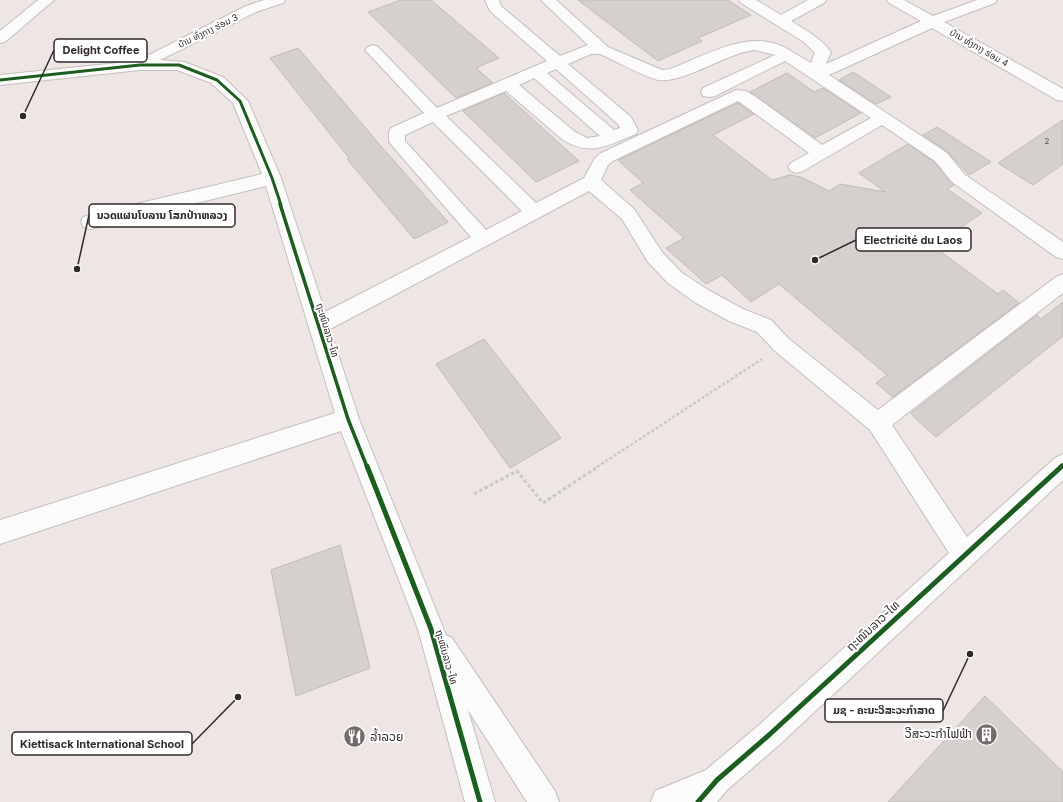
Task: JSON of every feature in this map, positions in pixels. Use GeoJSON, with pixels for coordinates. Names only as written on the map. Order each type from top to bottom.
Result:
{"type":"FeatureCollection","features":[{"type":"Feature","properties":{"kind":"street"},"geometry":{"type":"LineString","coordinates":[[0,39],[46,0]]}},
{"type":"Feature","properties":{"kind":"street","name":"ບ້ານ ທົ່ງກາງ ຮ່ອມ 3"},"geometry":{"type":"LineString","coordinates":[[140,64],[251,9],[278,0]]}},
{"type":"Feature","properties":{"kind":"street"},"geometry":{"type":"LineString","coordinates":[[492,0],[495,8],[559,62],[625,121],[630,130]]}},
{"type":"Feature","properties":{"kind":"street"},"geometry":{"type":"LineString","coordinates":[[548,0],[603,50],[660,75],[673,74],[739,48],[755,45],[778,50],[817,74],[941,157],[958,178],[1063,252]]}},
{"type":"Feature","properties":{"kind":"street"},"geometry":{"type":"LineString","coordinates":[[746,0],[809,39],[823,52],[817,74]]}},
{"type":"Feature","properties":{"kind":"street"},"geometry":{"type":"LineString","coordinates":[[790,0],[804,8]]}},
{"type":"Feature","properties":{"kind":"street"},"geometry":{"type":"LineString","coordinates":[[781,21],[819,0]]}},
{"type":"Feature","properties":{"kind":"street","name":"ບ້ານ ທົ່ງກາງ ຮ່ອມ 4"},"geometry":{"type":"LineString","coordinates":[[894,0],[1063,96]]}},
{"type":"Feature","properties":{"kind":"street"},"geometry":{"type":"LineString","coordinates":[[817,74],[932,22],[990,0]]}},
{"type":"Feature","properties":{"kind":"street"},"geometry":{"type":"LineString","coordinates":[[373,50],[435,115],[534,212]]}},
{"type":"Feature","properties":{"kind":"street"},"geometry":{"type":"LineString","coordinates":[[483,239],[397,142],[397,132],[589,50],[603,50]]}},
{"type":"Feature","properties":{"kind":"street"},"geometry":{"type":"LineString","coordinates":[[508,84],[570,137],[584,144],[598,143],[630,130],[786,56]]}},
{"type":"Feature","properties":{"kind":"street","name":"ຖະໜົນລາວ-ໄທ"},"geometry":{"type":"LineString","coordinates":[[0,80],[140,64],[178,65],[217,80],[240,101],[272,178],[348,419],[431,629],[480,802]]}},
{"type":"Feature","properties":{"kind":"street"},"geometry":{"type":"LineString","coordinates":[[536,72],[612,137]]}},
{"type":"Feature","properties":{"kind":"street"},"geometry":{"type":"LineString","coordinates":[[318,325],[591,182],[601,162],[607,157],[736,95],[740,95],[750,101],[821,153]]}},
{"type":"Feature","properties":{"kind":"street"},"geometry":{"type":"LineString","coordinates":[[797,167],[883,118]]}},
{"type":"Feature","properties":{"kind":"street"},"geometry":{"type":"LineString","coordinates":[[90,222],[272,178]]}},
{"type":"Feature","properties":{"kind":"street"},"geometry":{"type":"LineString","coordinates":[[591,182],[628,214],[655,257],[675,278],[703,297],[736,315],[764,326],[782,345],[878,423],[965,555]]}},
{"type":"Feature","properties":{"kind":"street"},"geometry":{"type":"LineString","coordinates":[[878,423],[1063,282]]}},
{"type":"Feature","properties":{"kind":"street"},"geometry":{"type":"LineString","coordinates":[[0,532],[348,419]]}},
{"type":"Feature","properties":{"kind":"street","name":"ຖະໜົນລາວ-ໄທ"},"geometry":{"type":"LineString","coordinates":[[698,802],[717,780],[775,730],[1063,465]]}},
{"type":"Feature","properties":{"kind":"street","name":"ຖະໜົນລາວ-ໄທ"},"geometry":{"type":"LineString","coordinates":[[431,629],[544,802]]}},
{"type":"Feature","properties":{"kind":"street","name":"ຖະໜົນລາວ-ໄທ"},"geometry":{"type":"LineString","coordinates":[[666,802],[717,780]]}},
{"type":"Feature","properties":{"kind":"path"},"geometry":{"type":"LineString","coordinates":[[474,494],[518,471],[543,503],[782,345]]}},
{"type":"Feature","properties":{"kind":"building"},"geometry":{"type":"Polygon","coordinates":[[[401,0],[431,0],[499,58],[476,68],[493,83],[456,98],[368,12],[401,0]]]}},
{"type":"Feature","properties":{"kind":"building"},"geometry":{"type":"Polygon","coordinates":[[[578,0],[728,0],[751,15],[698,38],[702,41],[658,61],[578,0]]]}},
{"type":"Feature","properties":{"kind":"building"},"geometry":{"type":"Polygon","coordinates":[[[298,48],[380,145],[448,222],[414,239],[347,159],[349,158],[270,58],[298,48]]]}},
{"type":"Feature","properties":{"kind":"building"},"geometry":{"type":"Polygon","coordinates":[[[853,72],[891,97],[876,104],[839,80],[853,72]]]}},
{"type":"Feature","properties":{"kind":"building"},"geometry":{"type":"Polygon","coordinates":[[[787,73],[814,92],[823,88],[861,113],[815,138],[750,92],[787,73]]]}},
{"type":"Feature","properties":{"kind":"building"},"geometry":{"type":"Polygon","coordinates":[[[504,93],[579,161],[536,182],[463,111],[504,93]]]}},
{"type":"Feature","properties":{"kind":"building"},"geometry":{"type":"Polygon","coordinates":[[[738,103],[754,114],[713,135],[772,180],[790,175],[801,177],[829,191],[840,184],[885,192],[859,173],[908,144],[934,162],[954,185],[947,189],[982,213],[933,246],[998,294],[1003,290],[1019,303],[893,397],[876,383],[887,375],[779,284],[751,302],[722,275],[706,284],[666,248],[684,238],[630,190],[643,183],[618,160],[738,103]]]}},
{"type":"Feature","properties":{"kind":"building"},"geometry":{"type":"Polygon","coordinates":[[[1063,120],[1063,164],[1033,185],[998,163],[1063,120]]]}},
{"type":"Feature","properties":{"kind":"building"},"geometry":{"type":"Polygon","coordinates":[[[937,127],[991,162],[969,175],[948,152],[923,135],[937,127]]]}},
{"type":"Feature","properties":{"kind":"building"},"geometry":{"type":"Polygon","coordinates":[[[1063,302],[1063,336],[936,437],[914,417],[911,413],[1037,315],[1041,319],[1063,302]]]}},
{"type":"Feature","properties":{"kind":"building"},"geometry":{"type":"Polygon","coordinates":[[[484,339],[561,438],[510,468],[436,364],[484,339]]]}},
{"type":"Feature","properties":{"kind":"building"},"geometry":{"type":"Polygon","coordinates":[[[340,545],[370,668],[296,696],[271,570],[340,545]]]}},
{"type":"Feature","properties":{"kind":"building","name":"ວີສະວະກຳໄຟຟ້າ"},"geometry":{"type":"Polygon","coordinates":[[[985,696],[1063,772],[1063,802],[888,802],[985,696]]]}},
{"type":"Feature","properties":{"kind":"cycle path"},"geometry":{"type":"LineString","coordinates":[[0,80],[140,65],[179,65],[217,80],[240,101],[272,178],[348,419],[431,629],[480,802]]}},
{"type":"Feature","properties":{"kind":"cycle path"},"geometry":{"type":"LineString","coordinates":[[698,802],[717,780],[769,735],[1063,465]]}},
{"type":"Feature","properties":{"kind":"place","name":"Delight Coffee"},"geometry":{"type":"Point","coordinates":[23,116]}},
{"type":"Feature","properties":{"kind":"place","name":"Electricité du Laos"},"geometry":{"type":"Point","coordinates":[815,260]}},
{"type":"Feature","properties":{"kind":"place","name":"ນວດແຜນໂບລານ ໂສກປ່າາຫລວງ"},"geometry":{"type":"Point","coordinates":[77,269]}},
{"type":"Feature","properties":{"kind":"place","name":"ມຊ - ຄະນະວິສະວະກຳສາດ"},"geometry":{"type":"Point","coordinates":[970,654]}},
{"type":"Feature","properties":{"kind":"place","name":"Kiettisack International School"},"geometry":{"type":"Point","coordinates":[238,697]}},
{"type":"Feature","properties":{"kind":"place","name":"ວີສະວະກຳໄຟຟ້າ"},"geometry":{"type":"Point","coordinates":[987,734]}},
{"type":"Feature","properties":{"kind":"place","name":"ລ້ຳລວຍ"},"geometry":{"type":"Point","coordinates":[355,737]}}]}
